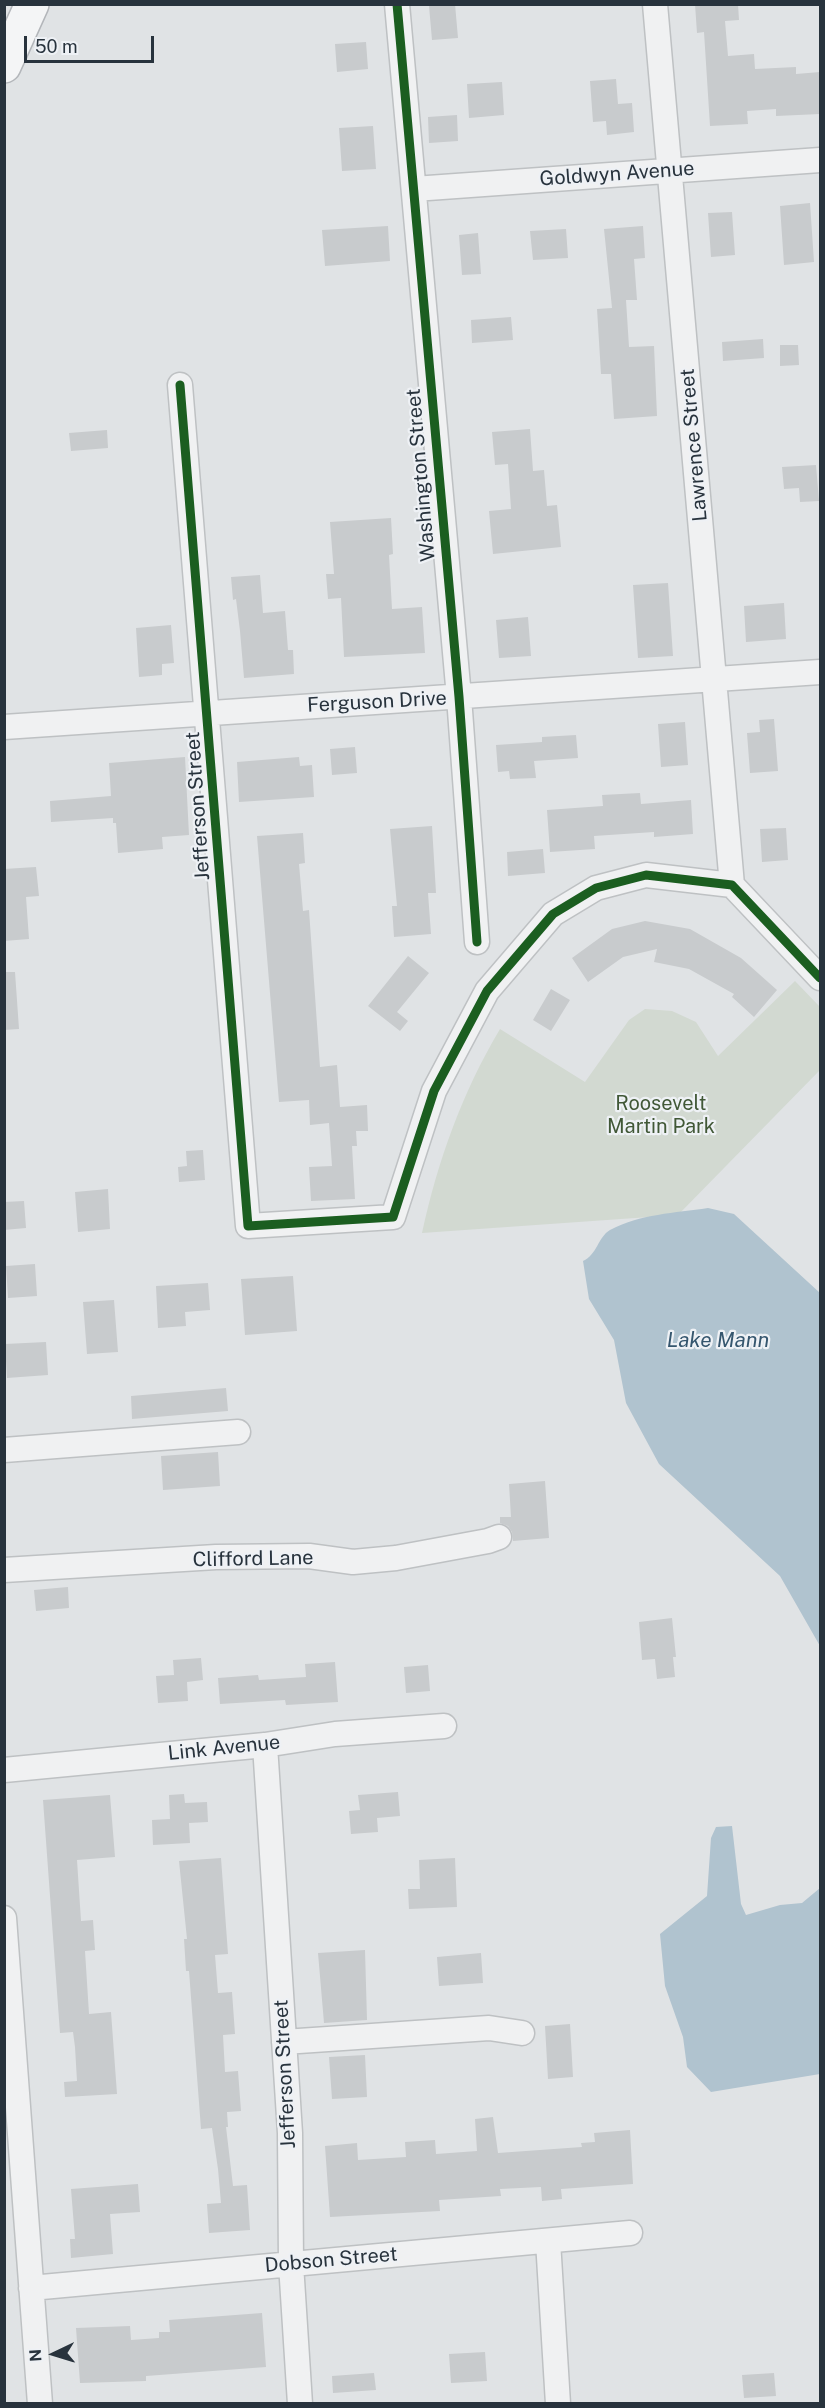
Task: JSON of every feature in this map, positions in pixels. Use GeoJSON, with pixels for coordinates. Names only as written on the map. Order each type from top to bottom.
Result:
{"type":"FeatureCollection","features":[{"type":"Feature","properties":{"kind":"highway"},"geometry":{"type":"LineString","coordinates":[[4,66],[32,4]]}},
{"type":"Feature","properties":{"kind":"street","name":"Washington Street"},"geometry":{"type":"LineString","coordinates":[[397,4],[459,697],[477,942]]}},
{"type":"Feature","properties":{"kind":"street","name":"Lawrence Street"},"geometry":{"type":"LineString","coordinates":[[655,4],[732,885]]}},
{"type":"Feature","properties":{"kind":"street","name":"Goldwyn Avenue"},"geometry":{"type":"LineString","coordinates":[[414,189],[820,160]]}},
{"type":"Feature","properties":{"kind":"street","name":"Jefferson Street"},"geometry":{"type":"LineString","coordinates":[[180,385],[248,1226],[393,1217],[434,1091],[487,991],[553,914],[596,888],[646,875],[732,885]]}},
{"type":"Feature","properties":{"kind":"street","name":"Ferguson Drive"},"geometry":{"type":"LineString","coordinates":[[4,727],[820,672]]}},
{"type":"Feature","properties":{"kind":"street"},"geometry":{"type":"LineString","coordinates":[[732,885],[820,978]]}},
{"type":"Feature","properties":{"kind":"street"},"geometry":{"type":"LineString","coordinates":[[4,1450],[238,1432]]}},
{"type":"Feature","properties":{"kind":"street","name":"Clifford Lane"},"geometry":{"type":"LineString","coordinates":[[4,1570],[216,1557],[309,1556],[353,1562],[396,1558],[489,1541],[499,1537]]}},
{"type":"Feature","properties":{"kind":"street","name":"Link Avenue"},"geometry":{"type":"LineString","coordinates":[[4,1770],[265,1745],[335,1734],[444,1726]]}},
{"type":"Feature","properties":{"kind":"street","name":"Jefferson Street"},"geometry":{"type":"LineString","coordinates":[[265,1745],[290,2133],[291,2264],[300,2403]]}},
{"type":"Feature","properties":{"kind":"street"},"geometry":{"type":"LineString","coordinates":[[4,1918],[40,2403]]}},
{"type":"Feature","properties":{"kind":"street"},"geometry":{"type":"LineString","coordinates":[[284,2042],[489,2028],[522,2033]]}},
{"type":"Feature","properties":{"kind":"street","name":"Dobson Street"},"geometry":{"type":"LineString","coordinates":[[31,2288],[630,2233]]}},
{"type":"Feature","properties":{"kind":"street"},"geometry":{"type":"LineString","coordinates":[[548,2241],[558,2403]]}},
{"type":"Feature","properties":{"kind":"green space","name":"Roosevelt Martin Park"},"geometry":{"type":"Polygon","coordinates":[[[795,981],[820,1007],[820,1070],[678,1215],[422,1233],[428,1206],[453,1128],[474,1078],[500,1029],[585,1082],[629,1020],[645,1009],[672,1011],[696,1022],[718,1056],[795,981]]]}},
{"type":"Feature","properties":{"kind":"water","name":"Lake Mann"},"geometry":{"type":"Polygon","coordinates":[[[708,1208],[734,1214],[820,1293],[820,1646],[780,1576],[659,1464],[626,1403],[614,1340],[589,1299],[583,1261],[591,1255],[606,1233],[645,1217],[708,1208]]]}},
{"type":"Feature","properties":{"kind":"water"},"geometry":{"type":"Polygon","coordinates":[[[732,1826],[741,1904],[746,1915],[780,1905],[802,1903],[820,1888],[820,2074],[711,2092],[687,2067],[683,2037],[665,1986],[660,1934],[707,1896],[711,1838],[716,1827],[732,1826]]]}},
{"type":"Feature","properties":{"kind":"building"},"geometry":{"type":"Polygon","coordinates":[[[455,4],[458,38],[432,40],[429,6],[455,4]]]}},
{"type":"Feature","properties":{"kind":"building"},"geometry":{"type":"Polygon","coordinates":[[[695,4],[738,4],[739,20],[725,21],[728,56],[754,54],[755,69],[796,67],[796,74],[820,72],[820,114],[776,116],[776,109],[747,111],[748,124],[710,126],[704,32],[697,33],[695,4]]]}},
{"type":"Feature","properties":{"kind":"building"},"geometry":{"type":"Polygon","coordinates":[[[366,42],[368,69],[337,72],[335,44],[366,42]]]}},
{"type":"Feature","properties":{"kind":"building"},"geometry":{"type":"Polygon","coordinates":[[[616,79],[618,104],[632,103],[634,132],[607,135],[606,121],[593,122],[590,81],[616,79]]]}},
{"type":"Feature","properties":{"kind":"building"},"geometry":{"type":"Polygon","coordinates":[[[502,82],[504,115],[469,118],[467,84],[502,82]]]}},
{"type":"Feature","properties":{"kind":"building"},"geometry":{"type":"Polygon","coordinates":[[[457,115],[458,141],[429,143],[428,117],[457,115]]]}},
{"type":"Feature","properties":{"kind":"building"},"geometry":{"type":"Polygon","coordinates":[[[373,126],[376,169],[342,171],[339,128],[373,126]]]}},
{"type":"Feature","properties":{"kind":"building"},"geometry":{"type":"Polygon","coordinates":[[[810,203],[814,262],[784,265],[780,206],[810,203]]]}},
{"type":"Feature","properties":{"kind":"building"},"geometry":{"type":"Polygon","coordinates":[[[732,212],[735,255],[711,257],[708,213],[732,212]]]}},
{"type":"Feature","properties":{"kind":"building"},"geometry":{"type":"Polygon","coordinates":[[[388,226],[390,261],[325,266],[322,230],[388,226]]]}},
{"type":"Feature","properties":{"kind":"building"},"geometry":{"type":"Polygon","coordinates":[[[643,226],[645,258],[634,259],[637,300],[626,300],[629,347],[654,346],[657,416],[614,419],[611,374],[601,374],[597,309],[612,308],[604,229],[643,226]]]}},
{"type":"Feature","properties":{"kind":"building"},"geometry":{"type":"Polygon","coordinates":[[[566,229],[568,258],[533,260],[530,231],[566,229]]]}},
{"type":"Feature","properties":{"kind":"building"},"geometry":{"type":"Polygon","coordinates":[[[478,233],[481,274],[462,275],[459,235],[478,233]]]}},
{"type":"Feature","properties":{"kind":"building"},"geometry":{"type":"Polygon","coordinates":[[[511,317],[513,340],[472,343],[471,320],[511,317]]]}},
{"type":"Feature","properties":{"kind":"building"},"geometry":{"type":"Polygon","coordinates":[[[763,339],[764,358],[723,361],[722,342],[763,339]]]}},
{"type":"Feature","properties":{"kind":"building"},"geometry":{"type":"Polygon","coordinates":[[[780,345],[798,345],[799,365],[780,366],[780,345]]]}},
{"type":"Feature","properties":{"kind":"building"},"geometry":{"type":"Polygon","coordinates":[[[530,429],[533,471],[544,470],[547,506],[557,505],[561,547],[493,554],[489,511],[511,509],[508,464],[495,465],[492,432],[530,429]]]}},
{"type":"Feature","properties":{"kind":"building"},"geometry":{"type":"Polygon","coordinates":[[[107,430],[108,448],[71,451],[69,433],[107,430]]]}},
{"type":"Feature","properties":{"kind":"building"},"geometry":{"type":"Polygon","coordinates":[[[816,465],[819,501],[800,502],[799,488],[784,489],[782,467],[816,465]]]}},
{"type":"Feature","properties":{"kind":"building"},"geometry":{"type":"Polygon","coordinates":[[[391,518],[393,554],[389,555],[392,609],[422,607],[425,653],[344,657],[341,598],[328,599],[326,574],[334,574],[330,522],[391,518]]]}},
{"type":"Feature","properties":{"kind":"building"},"geometry":{"type":"Polygon","coordinates":[[[260,575],[263,613],[285,611],[288,650],[293,650],[294,674],[244,678],[236,599],[233,600],[231,577],[260,575]]]}},
{"type":"Feature","properties":{"kind":"building"},"geometry":{"type":"Polygon","coordinates":[[[668,583],[673,656],[638,658],[633,585],[668,583]]]}},
{"type":"Feature","properties":{"kind":"building"},"geometry":{"type":"Polygon","coordinates":[[[784,603],[786,639],[746,642],[744,606],[784,603]]]}},
{"type":"Feature","properties":{"kind":"building"},"geometry":{"type":"Polygon","coordinates":[[[528,617],[531,656],[499,658],[496,620],[528,617]]]}},
{"type":"Feature","properties":{"kind":"building"},"geometry":{"type":"Polygon","coordinates":[[[171,625],[174,663],[162,664],[162,675],[139,677],[136,628],[171,625]]]}},
{"type":"Feature","properties":{"kind":"building"},"geometry":{"type":"Polygon","coordinates":[[[774,719],[778,771],[750,773],[747,733],[760,732],[759,720],[774,719]]]}},
{"type":"Feature","properties":{"kind":"building"},"geometry":{"type":"Polygon","coordinates":[[[685,722],[688,765],[661,767],[658,724],[685,722]]]}},
{"type":"Feature","properties":{"kind":"building"},"geometry":{"type":"Polygon","coordinates":[[[576,735],[578,758],[534,761],[536,778],[510,779],[509,771],[498,772],[496,745],[542,742],[542,737],[576,735]]]}},
{"type":"Feature","properties":{"kind":"building"},"geometry":{"type":"Polygon","coordinates":[[[355,747],[357,773],[332,775],[330,749],[355,747]]]}},
{"type":"Feature","properties":{"kind":"building"},"geometry":{"type":"Polygon","coordinates":[[[185,757],[189,835],[162,837],[163,849],[118,853],[116,823],[113,823],[113,818],[51,822],[50,801],[111,796],[109,763],[185,757]]]}},
{"type":"Feature","properties":{"kind":"building"},"geometry":{"type":"Polygon","coordinates":[[[299,757],[300,766],[312,765],[314,797],[239,802],[237,762],[299,757]]]}},
{"type":"Feature","properties":{"kind":"building"},"geometry":{"type":"Polygon","coordinates":[[[640,793],[641,804],[691,800],[693,834],[654,837],[654,832],[594,836],[595,849],[550,852],[547,810],[603,806],[602,795],[640,793]]]}},
{"type":"Feature","properties":{"kind":"building"},"geometry":{"type":"Polygon","coordinates":[[[432,826],[436,893],[428,893],[431,934],[394,937],[392,906],[397,906],[390,829],[432,826]]]}},
{"type":"Feature","properties":{"kind":"building"},"geometry":{"type":"Polygon","coordinates":[[[786,828],[788,860],[762,862],[760,829],[786,828]]]}},
{"type":"Feature","properties":{"kind":"building"},"geometry":{"type":"Polygon","coordinates":[[[303,833],[305,863],[299,864],[303,911],[309,910],[320,1067],[337,1065],[340,1107],[367,1105],[368,1131],[356,1131],[357,1146],[352,1146],[355,1199],[311,1201],[309,1167],[332,1166],[329,1123],[310,1125],[309,1100],[279,1102],[257,836],[303,833]]]}},
{"type":"Feature","properties":{"kind":"building"},"geometry":{"type":"Polygon","coordinates":[[[543,849],[545,873],[508,876],[507,852],[543,849]]]}},
{"type":"Feature","properties":{"kind":"building"},"geometry":{"type":"Polygon","coordinates":[[[36,867],[39,896],[26,897],[29,939],[4,941],[4,869],[36,867]]]}},
{"type":"Feature","properties":{"kind":"building"},"geometry":{"type":"Polygon","coordinates":[[[645,921],[690,929],[741,958],[777,990],[754,1017],[732,997],[734,994],[689,969],[654,962],[657,949],[623,957],[588,982],[572,958],[612,929],[645,921]]]}},
{"type":"Feature","properties":{"kind":"building"},"geometry":{"type":"Polygon","coordinates":[[[408,956],[429,973],[397,1012],[408,1021],[400,1031],[368,1006],[408,956]]]}},
{"type":"Feature","properties":{"kind":"building"},"geometry":{"type":"Polygon","coordinates":[[[4,972],[15,972],[19,1029],[4,1030],[4,972]]]}},
{"type":"Feature","properties":{"kind":"building"},"geometry":{"type":"Polygon","coordinates":[[[551,989],[570,1000],[551,1031],[533,1020],[551,989]]]}},
{"type":"Feature","properties":{"kind":"building"},"geometry":{"type":"Polygon","coordinates":[[[203,1150],[205,1180],[179,1182],[178,1167],[187,1166],[186,1151],[203,1150]]]}},
{"type":"Feature","properties":{"kind":"building"},"geometry":{"type":"Polygon","coordinates":[[[108,1189],[110,1229],[78,1232],[75,1192],[108,1189]]]}},
{"type":"Feature","properties":{"kind":"building"},"geometry":{"type":"Polygon","coordinates":[[[24,1201],[26,1228],[4,1230],[4,1202],[24,1201]]]}},
{"type":"Feature","properties":{"kind":"building"},"geometry":{"type":"Polygon","coordinates":[[[35,1264],[37,1296],[8,1298],[6,1266],[35,1264]]]}},
{"type":"Feature","properties":{"kind":"building"},"geometry":{"type":"Polygon","coordinates":[[[293,1276],[297,1331],[245,1335],[241,1279],[293,1276]]]}},
{"type":"Feature","properties":{"kind":"building"},"geometry":{"type":"Polygon","coordinates":[[[208,1283],[210,1310],[185,1312],[186,1326],[158,1328],[156,1286],[208,1283]]]}},
{"type":"Feature","properties":{"kind":"building"},"geometry":{"type":"Polygon","coordinates":[[[114,1300],[118,1352],[87,1354],[83,1302],[114,1300]]]}},
{"type":"Feature","properties":{"kind":"building"},"geometry":{"type":"Polygon","coordinates":[[[46,1342],[48,1375],[7,1378],[5,1344],[46,1342]]]}},
{"type":"Feature","properties":{"kind":"building"},"geometry":{"type":"Polygon","coordinates":[[[226,1388],[228,1411],[132,1419],[131,1396],[226,1388]]]}},
{"type":"Feature","properties":{"kind":"building"},"geometry":{"type":"Polygon","coordinates":[[[218,1452],[220,1486],[163,1490],[161,1456],[218,1452]]]}},
{"type":"Feature","properties":{"kind":"building"},"geometry":{"type":"Polygon","coordinates":[[[545,1481],[549,1538],[513,1541],[512,1532],[508,1526],[500,1523],[500,1517],[511,1517],[509,1484],[545,1481]]]}},
{"type":"Feature","properties":{"kind":"building"},"geometry":{"type":"Polygon","coordinates":[[[68,1587],[69,1608],[36,1611],[34,1590],[68,1587]]]}},
{"type":"Feature","properties":{"kind":"building"},"geometry":{"type":"Polygon","coordinates":[[[672,1618],[676,1657],[673,1657],[675,1677],[657,1679],[655,1659],[642,1660],[639,1622],[672,1618]]]}},
{"type":"Feature","properties":{"kind":"building"},"geometry":{"type":"Polygon","coordinates":[[[201,1658],[203,1680],[187,1682],[188,1701],[158,1703],[156,1676],[174,1675],[173,1660],[201,1658]]]}},
{"type":"Feature","properties":{"kind":"building"},"geometry":{"type":"Polygon","coordinates":[[[335,1662],[338,1702],[286,1705],[285,1700],[220,1704],[218,1678],[258,1675],[259,1680],[306,1677],[305,1664],[335,1662]]]}},
{"type":"Feature","properties":{"kind":"building"},"geometry":{"type":"Polygon","coordinates":[[[428,1665],[430,1691],[406,1693],[404,1667],[428,1665]]]}},
{"type":"Feature","properties":{"kind":"building"},"geometry":{"type":"Polygon","coordinates":[[[398,1792],[400,1816],[377,1818],[378,1832],[351,1834],[349,1811],[360,1810],[358,1795],[398,1792]]]}},
{"type":"Feature","properties":{"kind":"building"},"geometry":{"type":"Polygon","coordinates":[[[184,1794],[185,1803],[207,1802],[208,1822],[189,1823],[190,1843],[153,1845],[152,1820],[170,1819],[169,1795],[184,1794]]]}},
{"type":"Feature","properties":{"kind":"building"},"geometry":{"type":"Polygon","coordinates":[[[110,1795],[115,1857],[77,1860],[81,1921],[93,1920],[95,1950],[85,1951],[89,2014],[111,2012],[117,2094],[65,2097],[64,2082],[77,2081],[75,2047],[73,2032],[60,2033],[43,1800],[110,1795]]]}},
{"type":"Feature","properties":{"kind":"building"},"geometry":{"type":"Polygon","coordinates":[[[221,1858],[228,1954],[215,1955],[218,1993],[232,1992],[235,2034],[223,2035],[225,2072],[238,2071],[241,2111],[227,2112],[228,2127],[226,2127],[233,2186],[247,2185],[250,2230],[209,2233],[207,2204],[221,2203],[212,2128],[201,2129],[189,1971],[186,1971],[184,1939],[187,1939],[179,1861],[221,1858]]]}},
{"type":"Feature","properties":{"kind":"building"},"geometry":{"type":"Polygon","coordinates":[[[455,1858],[457,1907],[409,1909],[408,1889],[420,1889],[419,1860],[455,1858]]]}},
{"type":"Feature","properties":{"kind":"building"},"geometry":{"type":"Polygon","coordinates":[[[365,1950],[367,2020],[324,2023],[318,1953],[365,1950]]]}},
{"type":"Feature","properties":{"kind":"building"},"geometry":{"type":"Polygon","coordinates":[[[481,1953],[483,1983],[439,1986],[437,1957],[481,1953]]]}},
{"type":"Feature","properties":{"kind":"building"},"geometry":{"type":"Polygon","coordinates":[[[570,2024],[573,2077],[548,2079],[545,2026],[570,2024]]]}},
{"type":"Feature","properties":{"kind":"building"},"geometry":{"type":"Polygon","coordinates":[[[365,2055],[367,2097],[332,2099],[329,2057],[365,2055]]]}},
{"type":"Feature","properties":{"kind":"building"},"geometry":{"type":"Polygon","coordinates":[[[493,2117],[498,2153],[582,2147],[581,2143],[595,2142],[594,2133],[630,2130],[633,2184],[561,2189],[562,2199],[542,2201],[541,2187],[500,2189],[501,2196],[439,2200],[440,2211],[330,2217],[325,2146],[357,2143],[358,2160],[406,2157],[405,2142],[435,2140],[436,2154],[477,2151],[475,2119],[493,2117]]]}},
{"type":"Feature","properties":{"kind":"building"},"geometry":{"type":"Polygon","coordinates":[[[138,2184],[140,2212],[110,2214],[113,2254],[71,2258],[70,2239],[75,2239],[71,2189],[138,2184]]]}},
{"type":"Feature","properties":{"kind":"building"},"geometry":{"type":"Polygon","coordinates":[[[262,2313],[266,2367],[146,2376],[146,2381],[80,2383],[76,2328],[130,2326],[131,2340],[159,2338],[159,2332],[170,2332],[169,2320],[262,2313]]]}},
{"type":"Feature","properties":{"kind":"building"},"geometry":{"type":"Polygon","coordinates":[[[485,2352],[487,2381],[451,2383],[449,2354],[485,2352]]]}},
{"type":"Feature","properties":{"kind":"building"},"geometry":{"type":"Polygon","coordinates":[[[374,2373],[376,2390],[333,2393],[332,2376],[374,2373]]]}},
{"type":"Feature","properties":{"kind":"building"},"geometry":{"type":"Polygon","coordinates":[[[774,2373],[776,2396],[744,2398],[742,2375],[774,2373]]]}},
{"type":"Feature","properties":{"kind":"cycle path"},"geometry":{"type":"LineString","coordinates":[[397,4],[459,697],[477,942]]}},
{"type":"Feature","properties":{"kind":"cycle path"},"geometry":{"type":"LineString","coordinates":[[180,385],[248,1226],[393,1217],[434,1091],[487,991],[553,914],[596,888],[646,875],[732,885],[820,978]]}}]}
